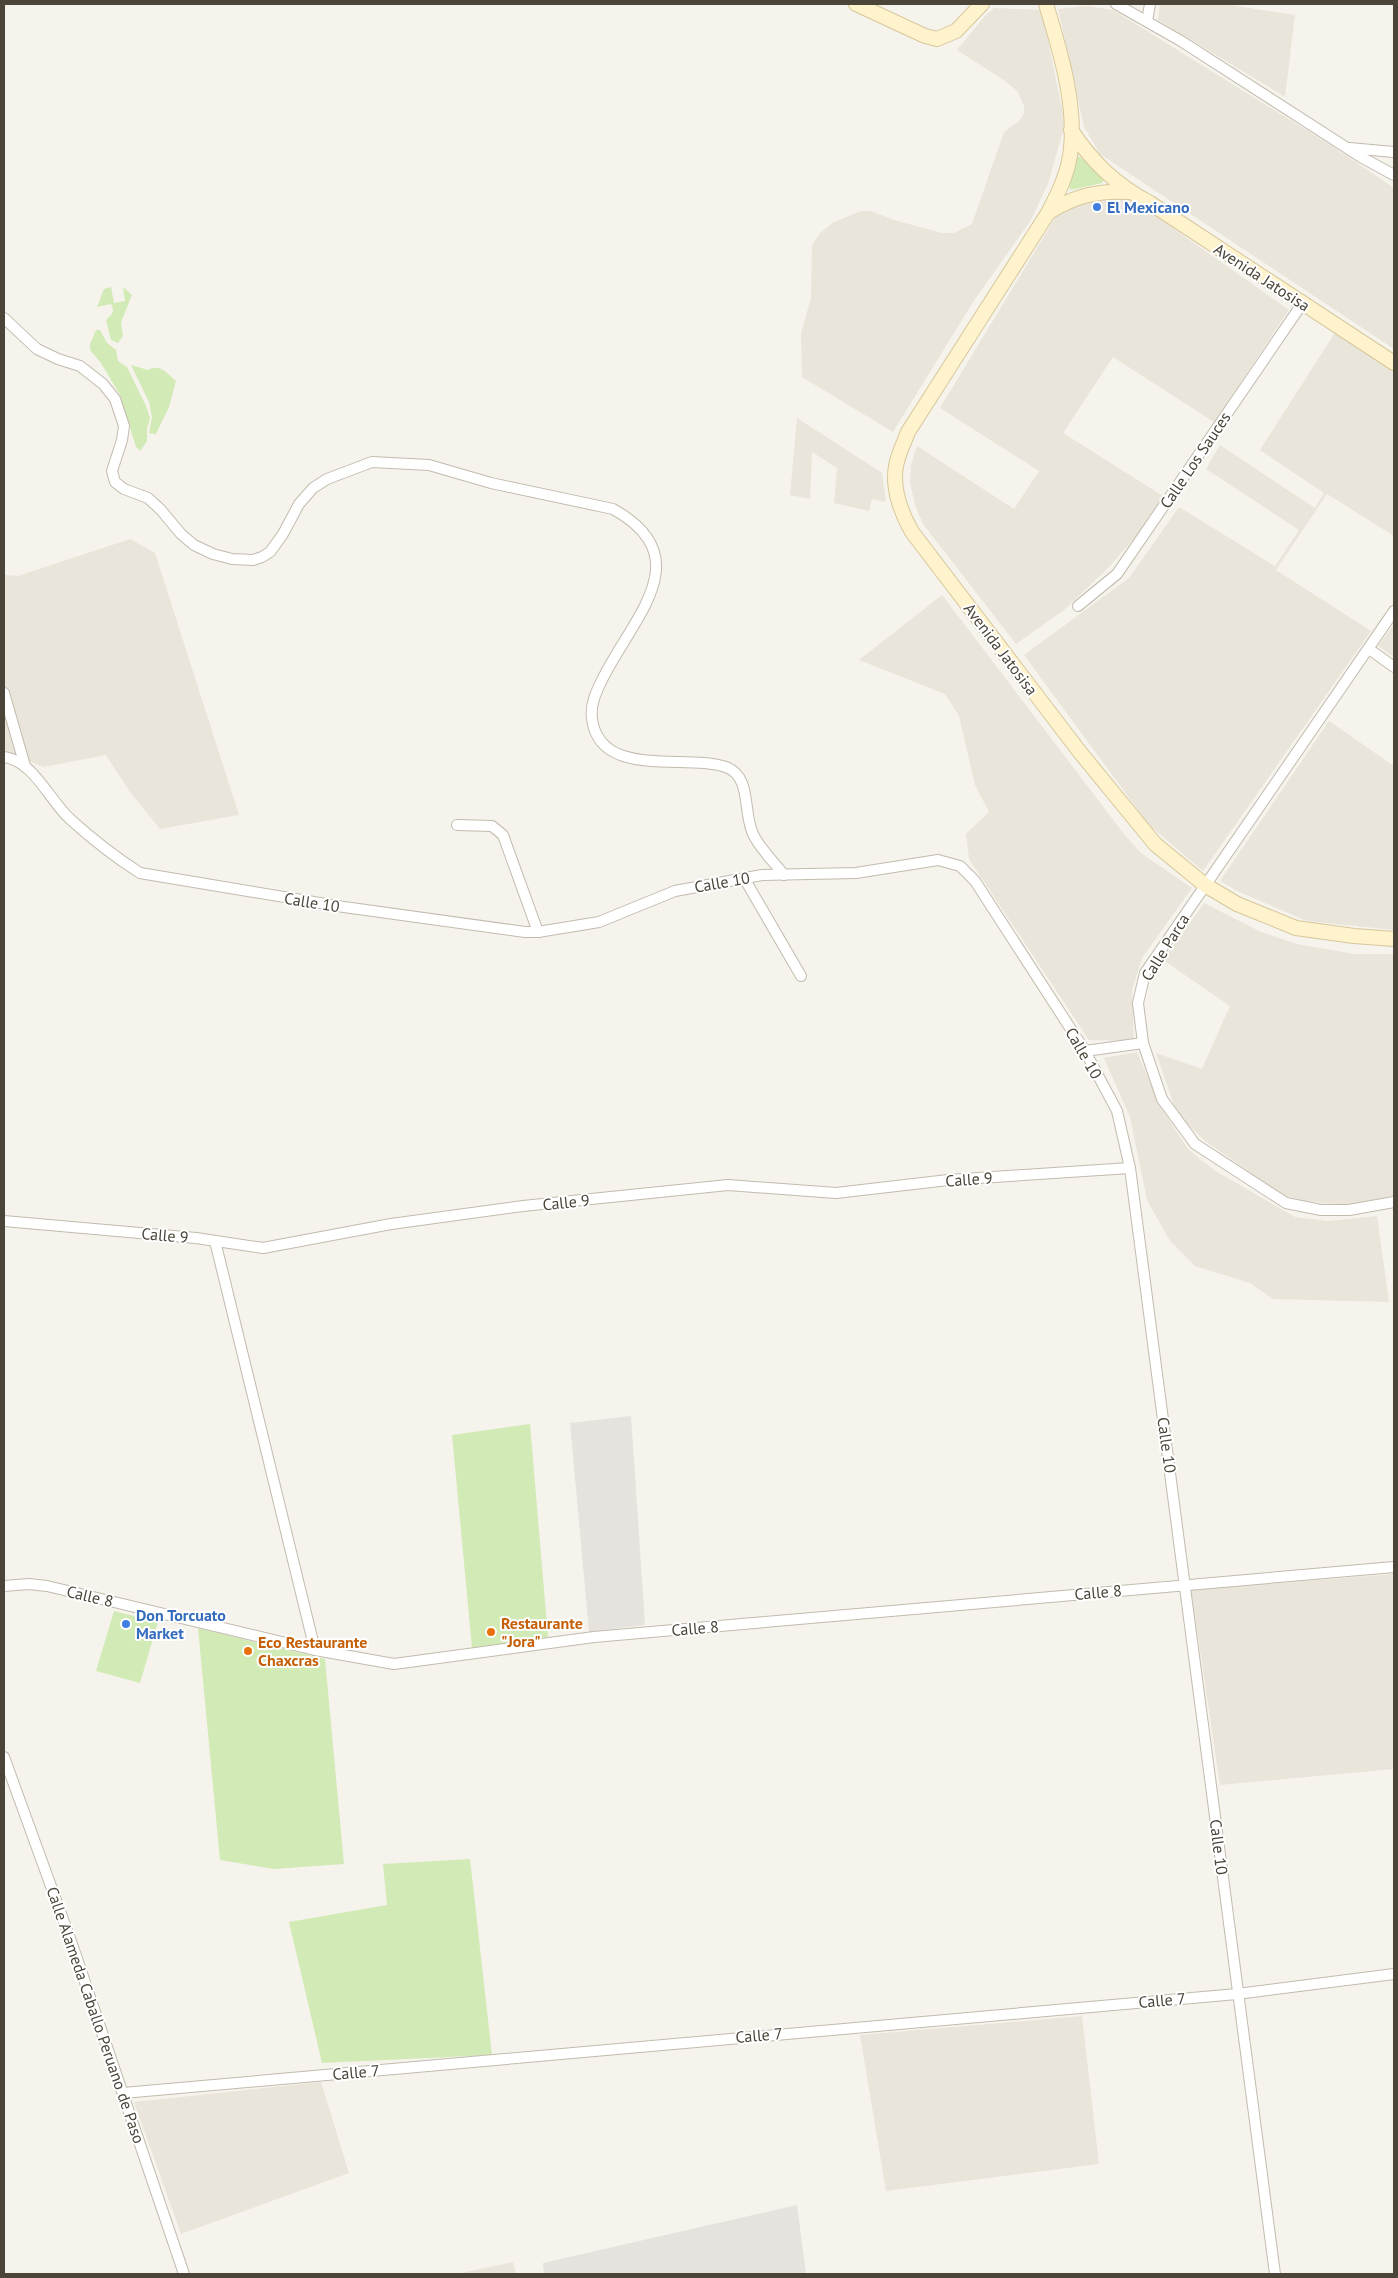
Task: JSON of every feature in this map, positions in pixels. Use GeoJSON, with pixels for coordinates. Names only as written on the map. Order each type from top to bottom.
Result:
{"type":"FeatureCollection","features":[{"type":"Feature","properties":{"kind":"street"},"geometry":{"type":"LineString","coordinates":[[856,4],[925,36],[938,40],[956,31],[982,4]]}},
{"type":"Feature","properties":{"kind":"street","name":"Avenida Jatosisa"},"geometry":{"type":"LineString","coordinates":[[1046,4],[1062,62],[1071,130],[1068,164],[1060,189],[1048,212],[908,432],[896,465],[895,484],[903,516],[912,532],[1079,751],[1155,844],[1205,885],[1237,904],[1296,928],[1394,939]]}},
{"type":"Feature","properties":{"kind":"street"},"geometry":{"type":"LineString","coordinates":[[1116,4],[1147,21],[1361,157],[1394,175]]}},
{"type":"Feature","properties":{"kind":"street"},"geometry":{"type":"LineString","coordinates":[[1147,21],[1150,4]]}},
{"type":"Feature","properties":{"kind":"street","name":"Avenida Jatosisa"},"geometry":{"type":"LineString","coordinates":[[1071,130],[1097,165],[1130,192],[1150,203],[1394,363]]}},
{"type":"Feature","properties":{"kind":"street"},"geometry":{"type":"LineString","coordinates":[[1349,148],[1394,152]]}},
{"type":"Feature","properties":{"kind":"street","name":"Avenida Jatosisa"},"geometry":{"type":"LineString","coordinates":[[1048,212],[1067,201],[1087,194],[1108,191],[1130,192]]}},
{"type":"Feature","properties":{"kind":"street","name":"Calle Los Sauces"},"geometry":{"type":"LineString","coordinates":[[1078,606],[1117,574],[1302,304]]}},
{"type":"Feature","properties":{"kind":"street"},"geometry":{"type":"LineString","coordinates":[[4,318],[37,349],[58,360],[80,366],[103,384],[115,399],[124,426],[122,440],[112,471],[115,482],[124,489],[148,498],[181,534],[194,545],[213,554],[232,559],[253,560],[262,557],[270,552],[283,534],[299,504],[313,488],[326,479],[372,462],[429,465],[491,483],[613,508],[628,517],[647,535],[654,548],[656,575],[648,600],[614,655],[593,699],[592,718],[594,729],[602,742],[613,751],[638,762],[708,763],[733,770],[744,787],[749,825],[754,836],[784,875]]}},
{"type":"Feature","properties":{"kind":"street","name":"Calle Parca"},"geometry":{"type":"LineString","coordinates":[[1394,612],[1205,885],[1142,980],[1138,1003],[1143,1043],[1162,1099],[1195,1144],[1286,1203],[1321,1210],[1349,1210],[1394,1202]]}},
{"type":"Feature","properties":{"kind":"street"},"geometry":{"type":"LineString","coordinates":[[1369,648],[1394,667]]}},
{"type":"Feature","properties":{"kind":"street"},"geometry":{"type":"LineString","coordinates":[[4,692],[25,766]]}},
{"type":"Feature","properties":{"kind":"street","name":"Calle 10"},"geometry":{"type":"LineString","coordinates":[[4,756],[25,766],[68,818],[118,859],[140,873],[344,908],[525,932],[538,932],[599,922],[674,891],[762,875],[856,873],[938,860],[960,866],[975,881],[1085,1051],[1116,1111],[1130,1168],[1275,2274]]}},
{"type":"Feature","properties":{"kind":"street"},"geometry":{"type":"LineString","coordinates":[[457,826],[492,826],[503,835],[538,932]]}},
{"type":"Feature","properties":{"kind":"street"},"geometry":{"type":"LineString","coordinates":[[744,878],[801,976]]}},
{"type":"Feature","properties":{"kind":"street"},"geometry":{"type":"LineString","coordinates":[[1085,1051],[1143,1043]]}},
{"type":"Feature","properties":{"kind":"street","name":"Calle 9"},"geometry":{"type":"LineString","coordinates":[[4,1221],[215,1240],[244,1246],[277,1246],[391,1224],[523,1206],[728,1185],[836,1193],[948,1180],[1130,1168]]}},
{"type":"Feature","properties":{"kind":"street"},"geometry":{"type":"LineString","coordinates":[[215,1240],[315,1650]]}},
{"type":"Feature","properties":{"kind":"street","name":"Calle 8"},"geometry":{"type":"LineString","coordinates":[[4,1586],[29,1584],[47,1586],[315,1650],[380,1663],[408,1664],[594,1637],[1394,1567]]}},
{"type":"Feature","properties":{"kind":"street","name":"Calle Alameda Caballo Peruano de Paso"},"geometry":{"type":"LineString","coordinates":[[4,1757],[72,1944],[184,2274]]}},
{"type":"Feature","properties":{"kind":"street","name":"Calle 7"},"geometry":{"type":"LineString","coordinates":[[123,2093],[1237,1994],[1394,1974]]}},
{"type":"Feature","properties":{"kind":"shaded area"},"geometry":{"type":"Polygon","coordinates":[[[1160,4],[1224,4],[1295,15],[1285,97],[1158,20],[1160,4]]]}},
{"type":"Feature","properties":{"kind":"shaded area"},"geometry":{"type":"Polygon","coordinates":[[[1086,6],[1113,10],[1332,146],[1394,188],[1394,349],[1100,154],[1084,127],[1058,9],[1086,6]]]}},
{"type":"Feature","properties":{"kind":"shaded area"},"geometry":{"type":"Polygon","coordinates":[[[994,8],[1042,10],[1065,124],[1048,184],[1031,220],[973,302],[893,432],[802,377],[801,333],[811,298],[812,245],[820,233],[834,222],[861,211],[871,211],[894,220],[942,233],[954,233],[972,224],[1004,132],[1020,120],[1024,113],[1024,106],[1018,92],[1005,81],[957,50],[994,8]]]}},
{"type":"Feature","properties":{"kind":"shaded area"},"geometry":{"type":"Polygon","coordinates":[[[1090,197],[1129,197],[1289,310],[1214,422],[1113,357],[1063,433],[1163,496],[1137,535],[1108,568],[1064,610],[1016,644],[923,524],[915,505],[910,483],[911,465],[917,446],[1014,509],[1039,471],[940,408],[1055,218],[1071,204],[1090,197]]]}},
{"type":"Feature","properties":{"kind":"shaded area"},"geometry":{"type":"Polygon","coordinates":[[[1336,331],[1394,369],[1394,536],[1327,494],[1276,570],[1371,631],[1203,871],[1149,825],[1024,655],[1129,578],[1179,507],[1275,566],[1299,530],[1206,469],[1220,445],[1315,508],[1324,493],[1260,450],[1336,331]]]}},
{"type":"Feature","properties":{"kind":"shaded area"},"geometry":{"type":"Polygon","coordinates":[[[797,418],[882,473],[886,502],[872,499],[869,511],[834,503],[837,468],[812,452],[810,499],[790,495],[797,418]]]}},
{"type":"Feature","properties":{"kind":"shaded area"},"geometry":{"type":"Polygon","coordinates":[[[130,539],[155,553],[239,815],[160,829],[130,792],[106,755],[44,767],[6,752],[4,744],[4,575],[18,576],[130,539]]]}},
{"type":"Feature","properties":{"kind":"shaded area"},"geometry":{"type":"Polygon","coordinates":[[[942,595],[1124,834],[1141,853],[1192,888],[1142,958],[1132,990],[1134,1041],[1089,1040],[969,859],[966,834],[989,812],[975,785],[959,716],[945,694],[859,660],[942,595]]]}},
{"type":"Feature","properties":{"kind":"shaded area"},"geometry":{"type":"Polygon","coordinates":[[[1394,624],[1394,657],[1378,646],[1394,624]]]}},
{"type":"Feature","properties":{"kind":"shaded area"},"geometry":{"type":"Polygon","coordinates":[[[1329,721],[1394,766],[1394,930],[1307,921],[1239,892],[1220,881],[1329,721]]]}},
{"type":"Feature","properties":{"kind":"shaded area"},"geometry":{"type":"Polygon","coordinates":[[[1204,903],[1261,932],[1297,944],[1354,954],[1394,954],[1394,1196],[1348,1205],[1306,1201],[1283,1195],[1205,1141],[1184,1121],[1174,1105],[1156,1053],[1202,1069],[1230,1006],[1163,960],[1204,903]]]}},
{"type":"Feature","properties":{"kind":"shaded area"},"geometry":{"type":"Polygon","coordinates":[[[1137,1052],[1160,1106],[1188,1149],[1214,1170],[1295,1217],[1328,1221],[1377,1216],[1389,1302],[1273,1299],[1250,1283],[1195,1266],[1170,1241],[1147,1200],[1130,1117],[1104,1058],[1137,1052]]]}},
{"type":"Feature","properties":{"kind":"shaded area"},"geometry":{"type":"Polygon","coordinates":[[[631,1416],[645,1625],[589,1632],[570,1423],[631,1416]]]}},
{"type":"Feature","properties":{"kind":"shaded area"},"geometry":{"type":"Polygon","coordinates":[[[1394,1574],[1394,1769],[1220,1785],[1191,1590],[1394,1574]]]}},
{"type":"Feature","properties":{"kind":"shaded area"},"geometry":{"type":"Polygon","coordinates":[[[1082,2016],[1099,2164],[886,2191],[860,2035],[1082,2016]]]}},
{"type":"Feature","properties":{"kind":"shaded area"},"geometry":{"type":"Polygon","coordinates":[[[321,2082],[349,2173],[181,2234],[134,2102],[321,2082]]]}},
{"type":"Feature","properties":{"kind":"shaded area"},"geometry":{"type":"Polygon","coordinates":[[[797,2205],[806,2274],[544,2274],[543,2263],[797,2205]]]}},
{"type":"Feature","properties":{"kind":"shaded area"},"geometry":{"type":"Polygon","coordinates":[[[513,2262],[516,2274],[456,2274],[513,2262]]]}},
{"type":"Feature","properties":{"kind":"green space"},"geometry":{"type":"Polygon","coordinates":[[[1076,154],[1102,176],[1104,180],[1102,183],[1071,190],[1069,187],[1076,154]]]}},
{"type":"Feature","properties":{"kind":"green space"},"geometry":{"type":"Polygon","coordinates":[[[111,287],[114,303],[125,301],[123,287],[132,295],[121,322],[123,336],[118,343],[111,340],[106,320],[113,311],[111,304],[97,307],[104,289],[111,287]]]}},
{"type":"Feature","properties":{"kind":"green space"},"geometry":{"type":"Polygon","coordinates":[[[96,330],[100,330],[107,343],[116,350],[118,361],[127,367],[146,406],[150,418],[147,429],[147,441],[140,451],[136,447],[120,395],[101,363],[90,350],[90,344],[96,330]]]}},
{"type":"Feature","properties":{"kind":"green space"},"geometry":{"type":"Polygon","coordinates":[[[131,365],[148,370],[160,368],[176,381],[169,407],[156,434],[149,433],[152,417],[149,402],[131,365]]]}},
{"type":"Feature","properties":{"kind":"green space"},"geometry":{"type":"Polygon","coordinates":[[[530,1424],[548,1637],[472,1648],[452,1435],[530,1424]]]}},
{"type":"Feature","properties":{"kind":"green space"},"geometry":{"type":"Polygon","coordinates":[[[114,1611],[158,1622],[140,1683],[96,1671],[114,1611]]]}},
{"type":"Feature","properties":{"kind":"green space"},"geometry":{"type":"Polygon","coordinates":[[[198,1628],[325,1659],[344,1864],[274,1869],[220,1860],[198,1628]]]}},
{"type":"Feature","properties":{"kind":"green space"},"geometry":{"type":"Polygon","coordinates":[[[470,1859],[492,2055],[322,2063],[289,1922],[387,1905],[383,1864],[470,1859]]]}},
{"type":"Feature","properties":{"kind":"place","name":"El Mexicano"},"geometry":{"type":"Point","coordinates":[1097,207]}},
{"type":"Feature","properties":{"kind":"place","name":"Don Torcuato Market"},"geometry":{"type":"Point","coordinates":[126,1624]}},
{"type":"Feature","properties":{"kind":"place","name":"Restaurante \"Jora\""},"geometry":{"type":"Point","coordinates":[491,1632]}},
{"type":"Feature","properties":{"kind":"place","name":"Eco Restaurante Chaxcras"},"geometry":{"type":"Point","coordinates":[248,1651]}}]}
